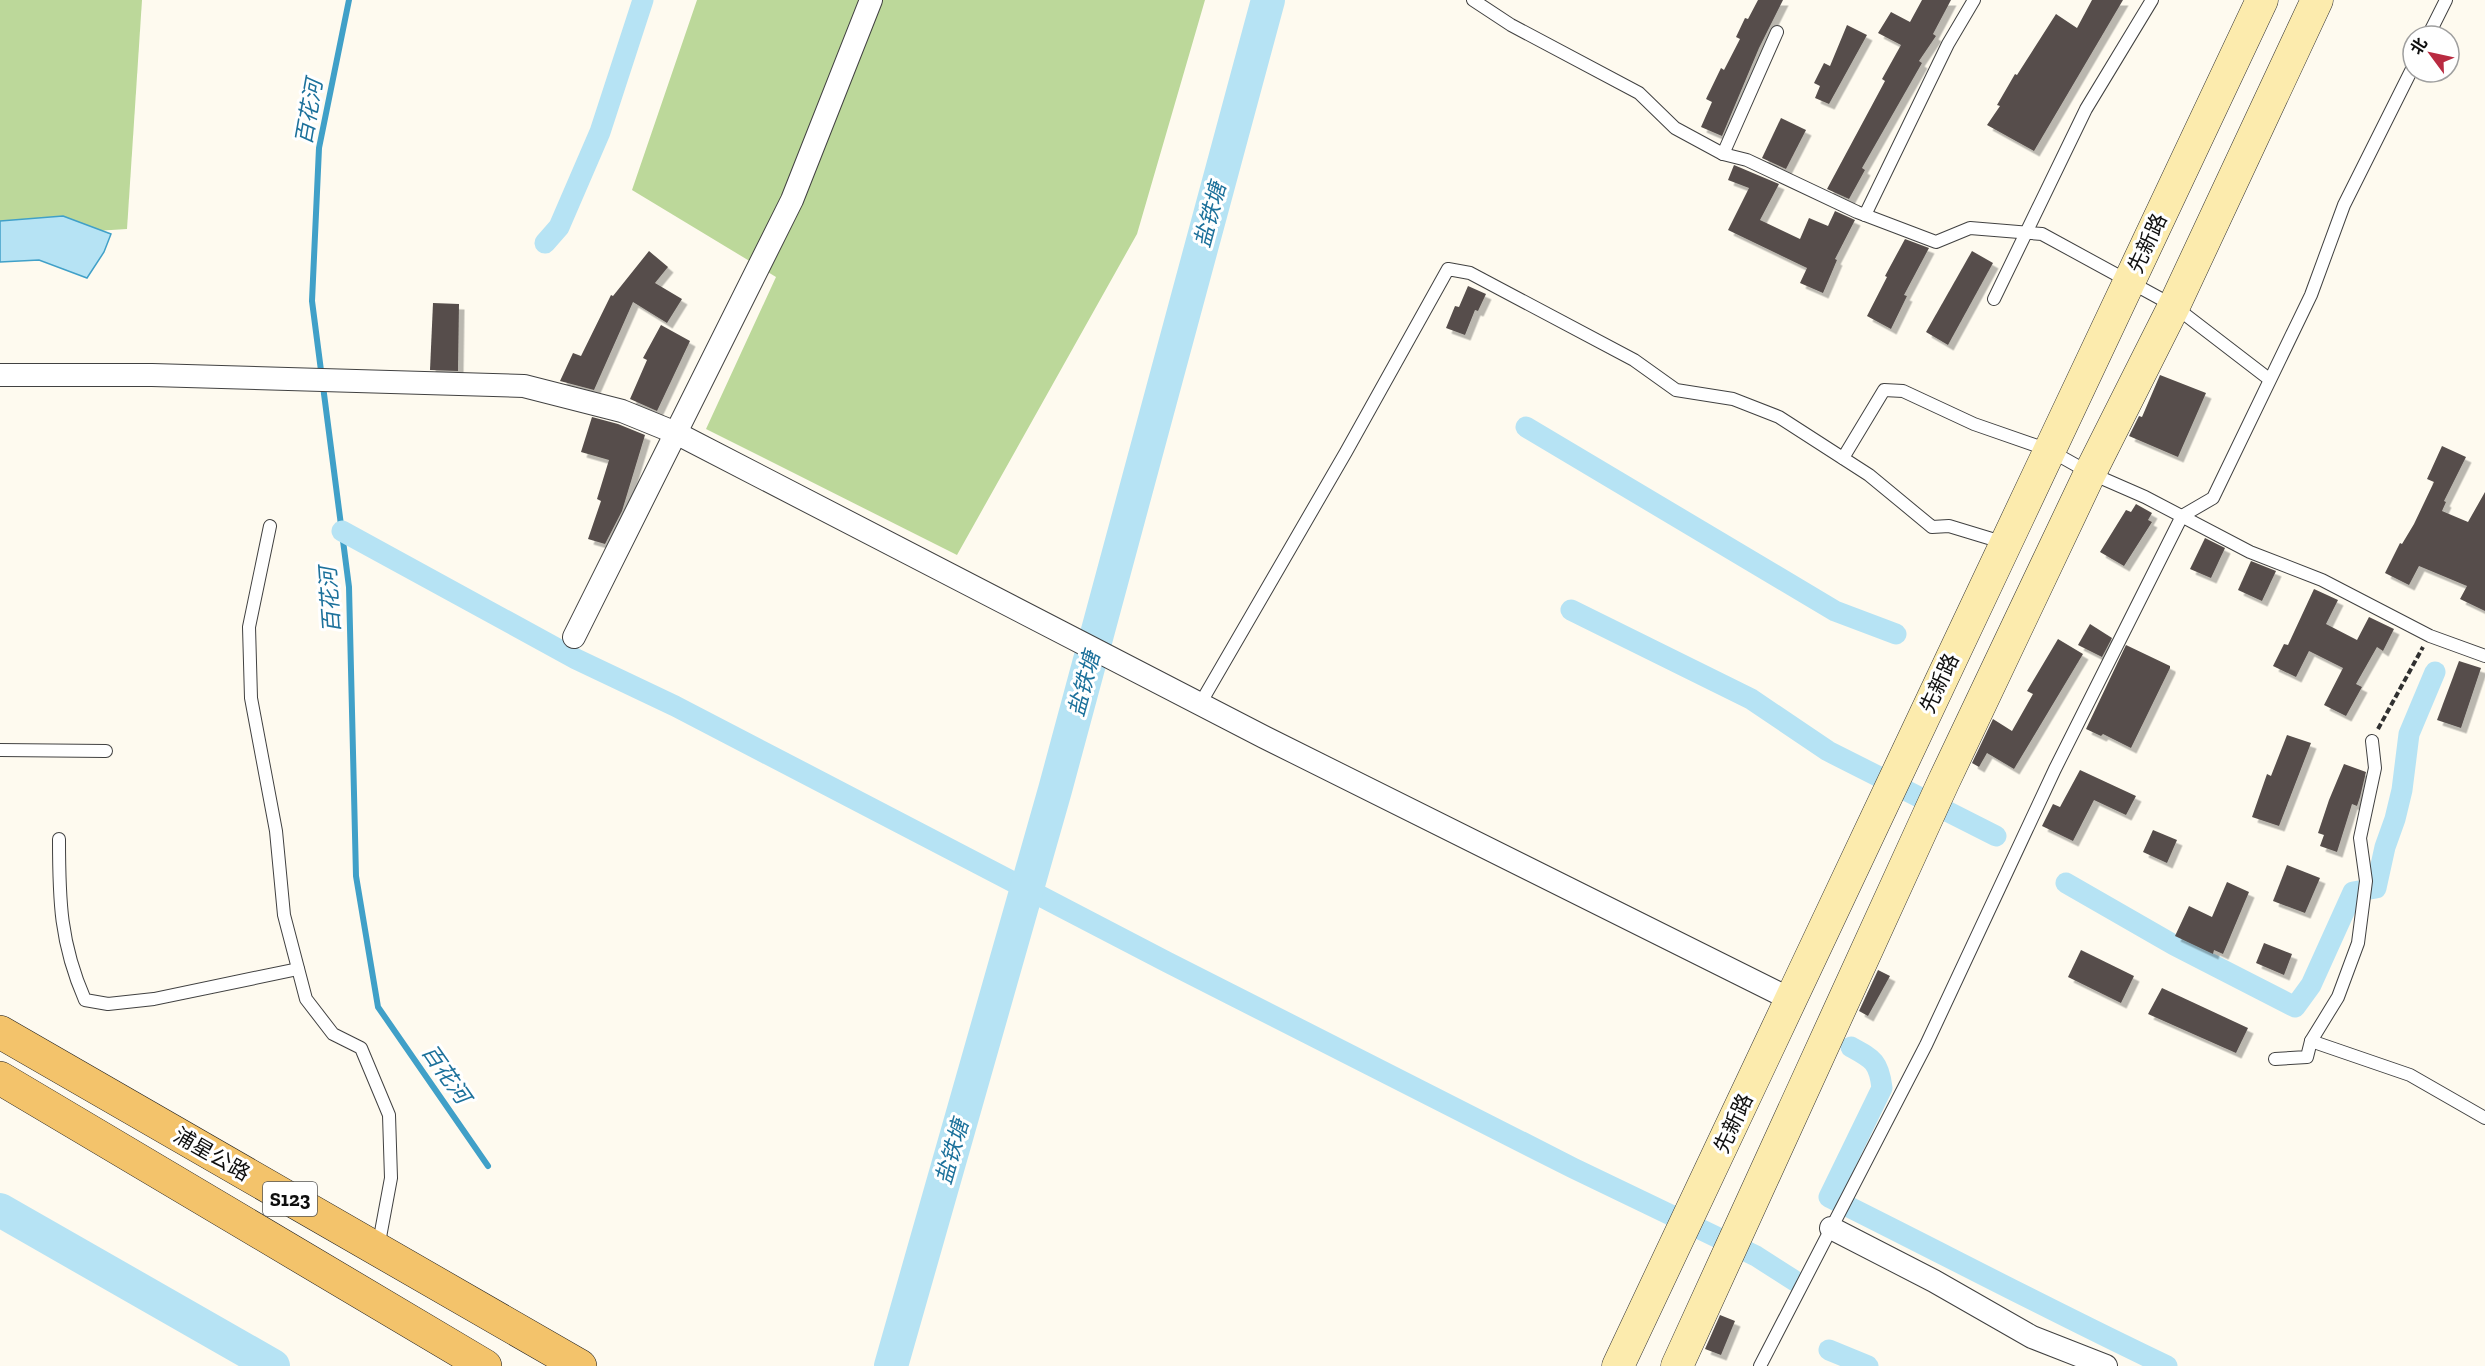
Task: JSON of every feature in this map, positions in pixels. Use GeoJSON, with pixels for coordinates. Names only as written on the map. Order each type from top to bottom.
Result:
{"type":"FeatureCollection","features":[{"type":"Feature","properties":{"kind":"main road","name":"先新路"},"geometry":{"type":"LineString","coordinates":[[1618,1366],[2262,0]]}},
{"type":"Feature","properties":{"kind":"main road"},"geometry":{"type":"LineString","coordinates":[[1677,1366],[1943,783],[2090,473],[2174,306],[2317,0]]}},
{"type":"Feature","properties":{"kind":"main road","name":"浦星公路"},"geometry":{"type":"LineString","coordinates":[[0,1032],[580,1366]]}},
{"type":"Feature","properties":{"kind":"main road","name":"浦星公路"},"geometry":{"type":"LineString","coordinates":[[0,1078],[485,1366]]}},
{"type":"Feature","properties":{"kind":"street"},"geometry":{"type":"LineString","coordinates":[[574,637],[792,200],[871,0]]}},
{"type":"Feature","properties":{"kind":"street"},"geometry":{"type":"LineString","coordinates":[[0,375],[152,375],[524,386],[622,411],[676,433],[1200,704],[1790,999]]}},
{"type":"Feature","properties":{"kind":"street"},"geometry":{"type":"LineString","coordinates":[[1831,1228],[1934,1281],[2032,1337],[2106,1366]]}},
{"type":"Feature","properties":{"kind":"lane"},"geometry":{"type":"LineString","coordinates":[[1473,0],[1511,25],[1639,93],[1675,128],[1723,154],[1747,160],[1864,215],[1936,242],[1970,228],[2042,234],[2174,306],[2269,379]]}},
{"type":"Feature","properties":{"kind":"lane"},"geometry":{"type":"LineString","coordinates":[[1864,215],[1948,44],[1974,0]]}},
{"type":"Feature","properties":{"kind":"lane"},"geometry":{"type":"LineString","coordinates":[[1994,299],[2086,109],[2152,0]]}},
{"type":"Feature","properties":{"kind":"lane"},"geometry":{"type":"LineString","coordinates":[[2434,24],[2446,0]]}},
{"type":"Feature","properties":{"kind":"lane"},"geometry":{"type":"LineString","coordinates":[[1723,154],[1777,32]]}},
{"type":"Feature","properties":{"kind":"lane"},"geometry":{"type":"LineString","coordinates":[[1760,1366],[1926,1046],[2055,769],[2182,516],[2213,498],[2311,294],[2344,205],[2404,84]]}},
{"type":"Feature","properties":{"kind":"lane"},"geometry":{"type":"LineString","coordinates":[[1200,704],[1346,452],[1448,269],[1470,273],[1634,360],[1676,390],[1733,399],[1779,417],[1869,475],[1932,527],[1949,526],[2005,543]]}},
{"type":"Feature","properties":{"kind":"lane"},"geometry":{"type":"LineString","coordinates":[[1843,458],[1884,390],[1903,391],[1974,424],[2049,450],[2090,473],[2182,516],[2250,552],[2322,580],[2430,636],[2485,656]]}},
{"type":"Feature","properties":{"kind":"lane"},"geometry":{"type":"LineString","coordinates":[[270,526],[249,627],[251,698],[276,831],[284,915],[306,999],[333,1034],[361,1048],[389,1115],[391,1178],[378,1250]]}},
{"type":"Feature","properties":{"kind":"lane"},"geometry":{"type":"LineString","coordinates":[[2275,1059],[2307,1057],[2311,1041],[2338,998],[2358,943],[2366,881],[2360,838],[2375,768],[2372,741]]}},
{"type":"Feature","properties":{"kind":"lane"},"geometry":{"type":"LineString","coordinates":[[0,750],[106,751]]}},
{"type":"Feature","properties":{"kind":"lane"},"geometry":{"type":"LineString","coordinates":[[59,839],[63,934],[75,976],[86,1000],[108,1004],[154,999],[298,969]]}},
{"type":"Feature","properties":{"kind":"lane"},"geometry":{"type":"LineString","coordinates":[[2311,1041],[2410,1076],[2485,1118]]}},
{"type":"Feature","properties":{"kind":"path"},"geometry":{"type":"LineString","coordinates":[[2372,741],[2430,636]]}},
{"type":"Feature","properties":{"kind":"green space"},"geometry":{"type":"Polygon","coordinates":[[[0,0],[142,0],[127,229],[0,237],[0,0]]]}},
{"type":"Feature","properties":{"kind":"green space"},"geometry":{"type":"Polygon","coordinates":[[[697,0],[1205,0],[1137,234],[957,555],[706,429],[776,277],[632,190],[697,0]]]}},
{"type":"Feature","properties":{"kind":"water"},"geometry":{"type":"Polygon","coordinates":[[[63,216],[111,234],[104,252],[87,278],[39,260],[0,262],[0,221],[63,216]]]}},
{"type":"Feature","properties":{"kind":"building"},"geometry":{"type":"Polygon","coordinates":[[[1758,0],[1783,0],[1759,48],[1722,136],[1701,127],[1712,102],[1706,99],[1721,68],[1724,70],[1740,39],[1736,37],[1745,18],[1748,19],[1758,0]]]}},
{"type":"Feature","properties":{"kind":"building"},"geometry":{"type":"Polygon","coordinates":[[[1922,0],[1951,0],[1933,34],[1936,36],[1919,61],[1922,63],[1862,168],[1865,170],[1849,199],[1827,189],[1885,81],[1882,79],[1901,45],[1878,33],[1891,12],[1910,22],[1922,0]]]}},
{"type":"Feature","properties":{"kind":"building"},"geometry":{"type":"Polygon","coordinates":[[[2092,0],[2123,0],[2034,151],[1987,125],[2000,106],[1997,105],[2015,74],[2017,75],[2056,14],[2077,28],[2092,0]]]}},
{"type":"Feature","properties":{"kind":"building"},"geometry":{"type":"Polygon","coordinates":[[[1847,25],[1867,35],[1829,104],[1815,98],[1820,86],[1814,83],[1824,63],[1830,66],[1847,25]]]}},
{"type":"Feature","properties":{"kind":"building"},"geometry":{"type":"Polygon","coordinates":[[[1781,118],[1806,130],[1786,169],[1762,158],[1781,118]]]}},
{"type":"Feature","properties":{"kind":"building"},"geometry":{"type":"Polygon","coordinates":[[[1734,165],[1779,184],[1760,220],[1800,239],[1809,218],[1828,226],[1835,211],[1855,220],[1835,259],[1837,260],[1823,293],[1800,283],[1807,268],[1728,230],[1749,188],[1728,180],[1734,165]]]}},
{"type":"Feature","properties":{"kind":"building"},"geometry":{"type":"Polygon","coordinates":[[[1905,239],[1929,248],[1904,295],[1907,296],[1891,329],[1867,316],[1905,239]]]}},
{"type":"Feature","properties":{"kind":"building"},"geometry":{"type":"Polygon","coordinates":[[[649,251],[668,267],[655,283],[682,299],[667,323],[633,302],[594,390],[560,381],[573,353],[581,356],[611,295],[613,296],[649,251]]]}},
{"type":"Feature","properties":{"kind":"building"},"geometry":{"type":"Polygon","coordinates":[[[1972,251],[1993,263],[1948,345],[1926,332],[1972,251]]]}},
{"type":"Feature","properties":{"kind":"building"},"geometry":{"type":"Polygon","coordinates":[[[1468,286],[1486,294],[1478,311],[1475,310],[1465,335],[1446,328],[1455,306],[1459,307],[1468,286]]]}},
{"type":"Feature","properties":{"kind":"building"},"geometry":{"type":"Polygon","coordinates":[[[433,303],[459,304],[458,371],[430,370],[433,303]]]}},
{"type":"Feature","properties":{"kind":"building"},"geometry":{"type":"Polygon","coordinates":[[[661,325],[690,341],[657,411],[630,399],[647,360],[643,358],[661,325]]]}},
{"type":"Feature","properties":{"kind":"building"},"geometry":{"type":"Polygon","coordinates":[[[2160,375],[2206,393],[2178,457],[2129,436],[2139,416],[2142,417],[2160,375]]]}},
{"type":"Feature","properties":{"kind":"building"},"geometry":{"type":"Polygon","coordinates":[[[592,417],[645,435],[622,511],[605,544],[588,539],[601,501],[597,499],[609,460],[581,452],[592,417]]]}},
{"type":"Feature","properties":{"kind":"building"},"geometry":{"type":"Polygon","coordinates":[[[2442,446],[2466,457],[2444,501],[2446,502],[2442,511],[2468,522],[2485,492],[2485,611],[2460,599],[2467,586],[2419,566],[2409,585],[2385,573],[2400,543],[2402,544],[2414,524],[2434,482],[2427,479],[2442,446]]]}},
{"type":"Feature","properties":{"kind":"building"},"geometry":{"type":"Polygon","coordinates":[[[2136,504],[2152,513],[2148,520],[2152,522],[2124,566],[2100,552],[2126,510],[2131,512],[2136,504]]]}},
{"type":"Feature","properties":{"kind":"building"},"geometry":{"type":"Polygon","coordinates":[[[2205,538],[2225,548],[2211,578],[2190,569],[2205,538]]]}},
{"type":"Feature","properties":{"kind":"building"},"geometry":{"type":"Polygon","coordinates":[[[2251,561],[2276,571],[2262,601],[2238,590],[2251,561]]]}},
{"type":"Feature","properties":{"kind":"building"},"geometry":{"type":"Polygon","coordinates":[[[2314,589],[2338,600],[2326,624],[2357,640],[2369,617],[2394,629],[2383,651],[2377,647],[2356,684],[2362,687],[2346,716],[2324,705],[2343,668],[2309,651],[2296,677],[2273,666],[2284,644],[2288,645],[2314,589]]]}},
{"type":"Feature","properties":{"kind":"building"},"geometry":{"type":"Polygon","coordinates":[[[2090,624],[2112,638],[2102,657],[2078,645],[2090,624]]]}},
{"type":"Feature","properties":{"kind":"building"},"geometry":{"type":"Polygon","coordinates":[[[2058,639],[2083,654],[2014,769],[1987,753],[1979,767],[1972,763],[1993,719],[2012,731],[2033,694],[2027,691],[2058,639]]]}},
{"type":"Feature","properties":{"kind":"building"},"geometry":{"type":"Polygon","coordinates":[[[2126,645],[2170,666],[2131,748],[2103,734],[2101,736],[2086,729],[2126,645]]]}},
{"type":"Feature","properties":{"kind":"building"},"geometry":{"type":"Polygon","coordinates":[[[2459,661],[2481,668],[2461,728],[2437,720],[2459,661]]]}},
{"type":"Feature","properties":{"kind":"building"},"geometry":{"type":"Polygon","coordinates":[[[2287,735],[2311,743],[2279,826],[2252,817],[2267,774],[2271,776],[2287,735]]]}},
{"type":"Feature","properties":{"kind":"building"},"geometry":{"type":"Polygon","coordinates":[[[2344,764],[2366,772],[2357,806],[2352,804],[2337,852],[2320,846],[2324,835],[2318,833],[2344,764]]]}},
{"type":"Feature","properties":{"kind":"building"},"geometry":{"type":"Polygon","coordinates":[[[2080,770],[2136,796],[2126,815],[2094,800],[2073,841],[2042,826],[2053,804],[2060,807],[2080,770]]]}},
{"type":"Feature","properties":{"kind":"building"},"geometry":{"type":"Polygon","coordinates":[[[2153,830],[2177,840],[2167,863],[2143,852],[2153,830]]]}},
{"type":"Feature","properties":{"kind":"building"},"geometry":{"type":"Polygon","coordinates":[[[2287,865],[2320,878],[2305,913],[2273,901],[2287,865]]]}},
{"type":"Feature","properties":{"kind":"building"},"geometry":{"type":"Polygon","coordinates":[[[2227,882],[2249,892],[2223,954],[2214,950],[2213,954],[2175,936],[2189,906],[2212,917],[2227,882]]]}},
{"type":"Feature","properties":{"kind":"building"},"geometry":{"type":"Polygon","coordinates":[[[2264,943],[2292,954],[2284,975],[2256,963],[2264,943]]]}},
{"type":"Feature","properties":{"kind":"building"},"geometry":{"type":"Polygon","coordinates":[[[2081,950],[2134,976],[2121,1003],[2068,977],[2081,950]]]}},
{"type":"Feature","properties":{"kind":"building"},"geometry":{"type":"Polygon","coordinates":[[[1878,970],[1890,976],[1868,1016],[1859,1011],[1878,970]]]}},
{"type":"Feature","properties":{"kind":"building"},"geometry":{"type":"Polygon","coordinates":[[[2162,988],[2248,1028],[2236,1053],[2148,1014],[2162,988]]]}},
{"type":"Feature","properties":{"kind":"building"},"geometry":{"type":"Polygon","coordinates":[[[1720,1315],[1735,1321],[1721,1355],[1705,1349],[1720,1315]]]}},
{"type":"Feature","properties":{"kind":"waterway","name":"百花河"},"geometry":{"type":"LineString","coordinates":[[349,0],[319,148],[312,301],[349,587],[356,876],[378,1007],[488,1166]]}},
{"type":"Feature","properties":{"kind":"waterway"},"geometry":{"type":"LineString","coordinates":[[545,243],[559,227],[600,132],[643,0]]}},
{"type":"Feature","properties":{"kind":"waterway","name":"盐铁塘"},"geometry":{"type":"LineString","coordinates":[[891,1366],[1055,790],[1268,0]]}},
{"type":"Feature","properties":{"kind":"waterway"},"geometry":{"type":"LineString","coordinates":[[1526,427],[1835,611],[1896,634]]}},
{"type":"Feature","properties":{"kind":"waterway"},"geometry":{"type":"LineString","coordinates":[[342,531],[576,659],[675,706],[1167,962],[1573,1168],[1756,1256],[1795,1281]]}},
{"type":"Feature","properties":{"kind":"waterway"},"geometry":{"type":"LineString","coordinates":[[1571,610],[1751,699],[1828,751],[1996,836]]}},
{"type":"Feature","properties":{"kind":"waterway"},"geometry":{"type":"LineString","coordinates":[[2066,883],[2174,945],[2295,1007],[2311,985],[2353,892],[2376,888],[2385,847],[2402,790],[2409,734],[2435,672]]}},
{"type":"Feature","properties":{"kind":"waterway"},"geometry":{"type":"LineString","coordinates":[[1851,1047],[1874,1062],[1879,1072],[1882,1088],[1829,1197],[2167,1366]]}},
{"type":"Feature","properties":{"kind":"waterway"},"geometry":{"type":"LineString","coordinates":[[0,1210],[273,1366]]}},
{"type":"Feature","properties":{"kind":"waterway"},"geometry":{"type":"LineString","coordinates":[[1829,1350],[1868,1366]]}}]}
